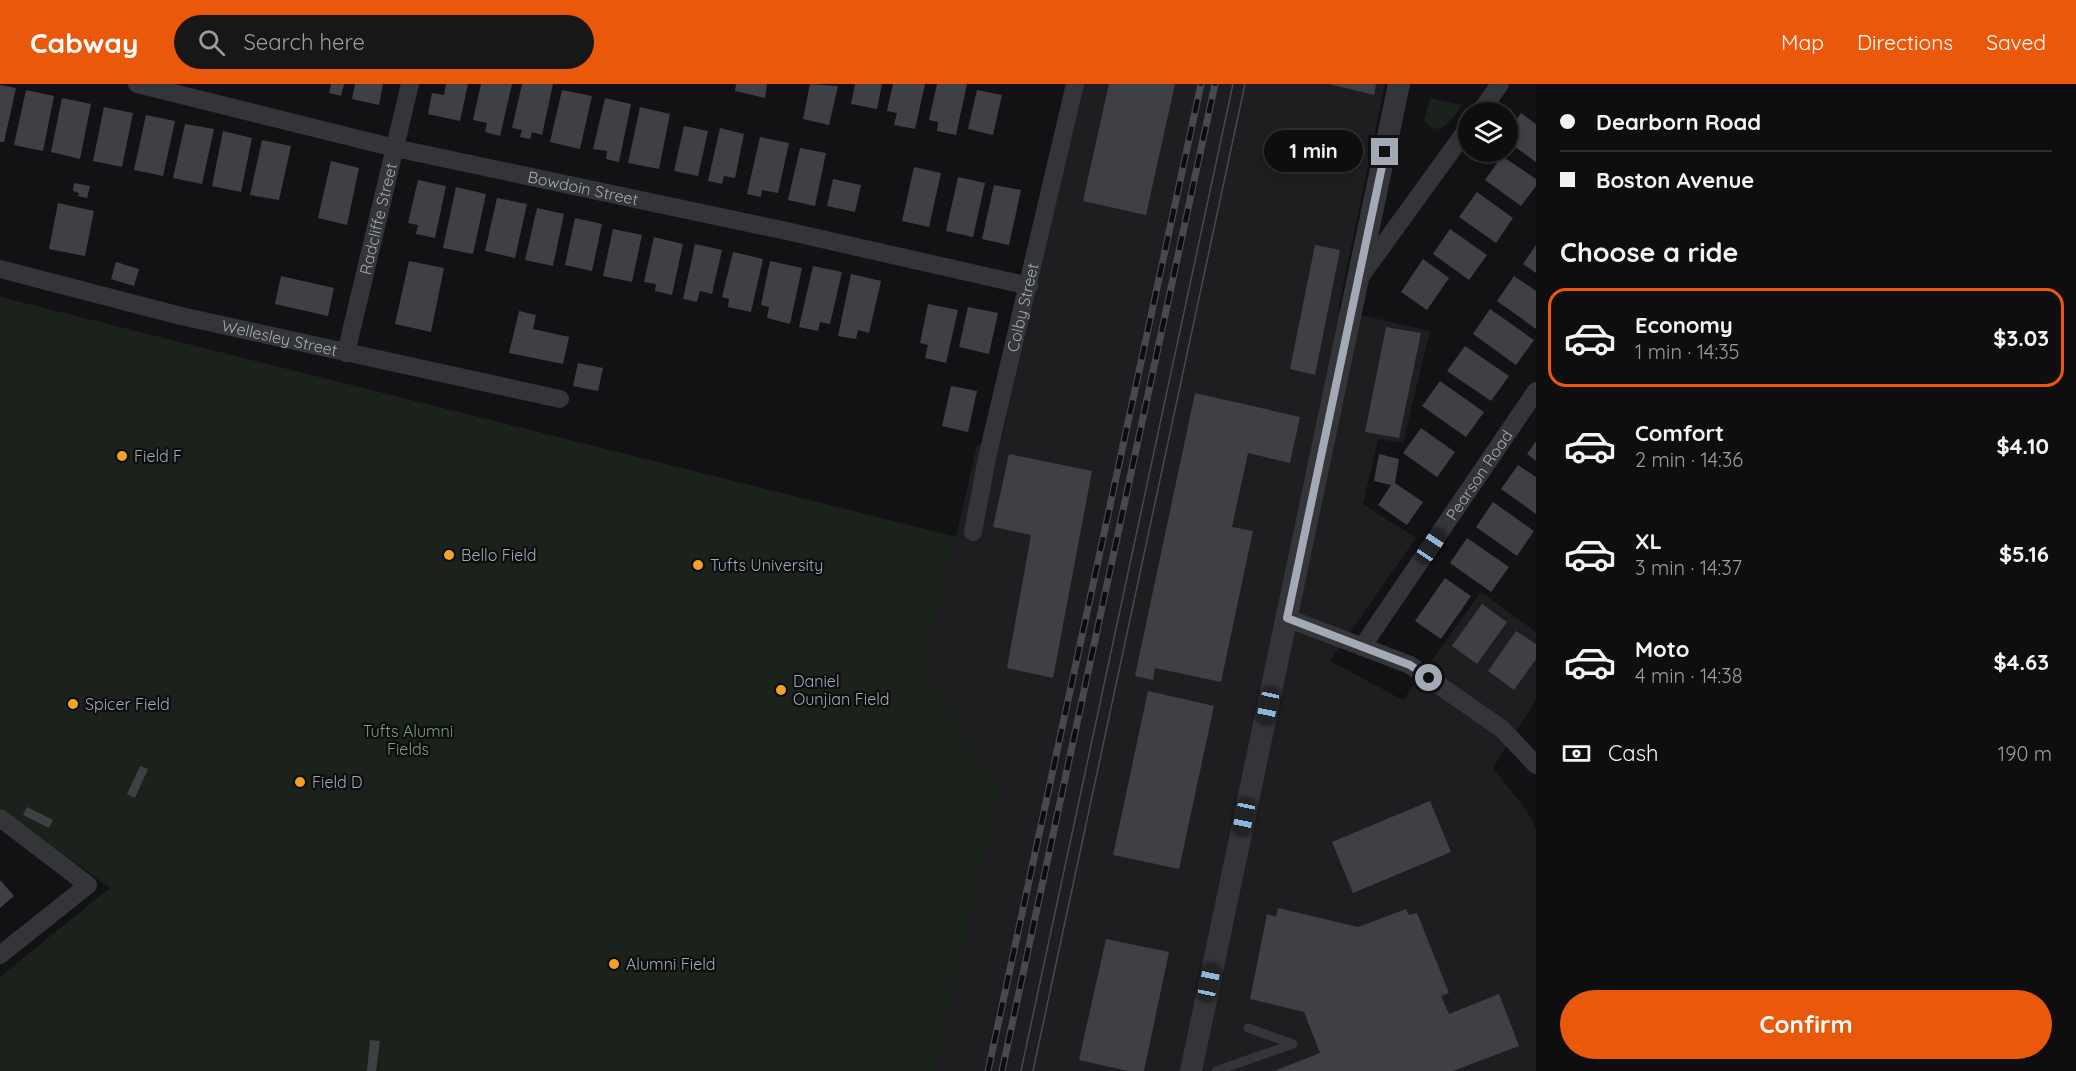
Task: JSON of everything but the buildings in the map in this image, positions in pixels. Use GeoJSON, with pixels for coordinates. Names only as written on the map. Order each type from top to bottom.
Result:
{"type":"FeatureCollection","features":[{"type":"Feature","properties":{"kind":"street","name":"Bowdoin Street"},"geometry":{"type":"LineString","coordinates":[[137,84],[395,148],[782,230],[1029,286]]}},
{"type":"Feature","properties":{"kind":"street","name":"Radcliffe Street"},"geometry":{"type":"LineString","coordinates":[[346,353],[410,84]]}},
{"type":"Feature","properties":{"kind":"street","name":"Colby Street"},"geometry":{"type":"LineString","coordinates":[[973,532],[987,458],[1075,84]]}},
{"type":"Feature","properties":{"kind":"street"},"geometry":{"type":"LineString","coordinates":[[1191,1071],[1399,84]]}},
{"type":"Feature","properties":{"kind":"street"},"geometry":{"type":"LineString","coordinates":[[1487,102],[1500,84]]}},
{"type":"Feature","properties":{"kind":"street"},"geometry":{"type":"LineString","coordinates":[[1358,279],[1458,142]]}},
{"type":"Feature","properties":{"kind":"street","name":"Wellesley Street"},"geometry":{"type":"LineString","coordinates":[[0,270],[181,316],[560,399]]}},
{"type":"Feature","properties":{"kind":"street","name":"Pearson Road"},"geometry":{"type":"LineString","coordinates":[[1362,647],[1536,392]]}},
{"type":"Feature","properties":{"kind":"street"},"geometry":{"type":"LineString","coordinates":[[1287,618],[1410,665],[1502,729],[1534,756]]}},
{"type":"Feature","properties":{"kind":"street"},"geometry":{"type":"LineString","coordinates":[[0,819],[88,885],[0,955]]}},
{"type":"Feature","properties":{"kind":"lane"},"geometry":{"type":"LineString","coordinates":[[1216,1071],[1293,1044],[1248,1028]]}},
{"type":"Feature","properties":{"kind":"shaded area","name":"Tufts University"},"geometry":{"type":"Polygon","coordinates":[[[1083,84],[1385,84],[1338,310],[1430,331],[1403,443],[1378,439],[1363,504],[1416,538],[1330,661],[1403,700],[1481,592],[1536,632],[1536,700],[1493,768],[1527,811],[1536,828],[1536,1071],[0,1071],[0,977],[110,888],[0,808],[0,297],[956,537],[977,445],[1000,445],[1083,84]]]}},
{"type":"Feature","properties":{"kind":"green space"},"geometry":{"type":"Polygon","coordinates":[[[1430,98],[1458,104],[1455,116],[1440,128],[1435,129],[1429,126],[1424,120],[1430,98]]]}},
{"type":"Feature","properties":{"kind":"green space","name":"Tufts Alumni Fields"},"geometry":{"type":"Polygon","coordinates":[[[0,297],[956,537],[924,668],[1000,792],[935,1071],[0,1071],[0,977],[110,888],[0,808],[0,297]]]}},
{"type":"Feature","properties":{"kind":"tram line"},"geometry":{"type":"LineString","coordinates":[[1021,1071],[1233,84]]}},
{"type":"Feature","properties":{"kind":"tram line"},"geometry":{"type":"LineString","coordinates":[[1033,1071],[1245,84]]}},
{"type":"Feature","properties":{"kind":"railway"},"geometry":{"type":"LineString","coordinates":[[988,1071],[1201,84]]}},
{"type":"Feature","properties":{"kind":"railway"},"geometry":{"type":"LineString","coordinates":[[1002,1071],[1215,84]]}},
{"type":"Feature","properties":{"kind":"place","name":"Field F"},"geometry":{"type":"Point","coordinates":[122,456]}},
{"type":"Feature","properties":{"kind":"place","name":"Bello Field"},"geometry":{"type":"Point","coordinates":[449,555]}},
{"type":"Feature","properties":{"kind":"place","name":"Tufts University"},"geometry":{"type":"Point","coordinates":[698,565]}},
{"type":"Feature","properties":{"kind":"place","name":"Daniel Ounjian Field"},"geometry":{"type":"Point","coordinates":[781,690]}},
{"type":"Feature","properties":{"kind":"place","name":"Spicer Field"},"geometry":{"type":"Point","coordinates":[73,704]}},
{"type":"Feature","properties":{"kind":"place","name":"Field D"},"geometry":{"type":"Point","coordinates":[300,782]}},
{"type":"Feature","properties":{"kind":"place","name":"Alumni Field"},"geometry":{"type":"Point","coordinates":[614,964]}},
{"type":"Feature","properties":{"kind":"route"},"geometry":{"type":"LineString","coordinates":[[1385,152],[1287,618],[1410,665],[1429,678]]}}]}
